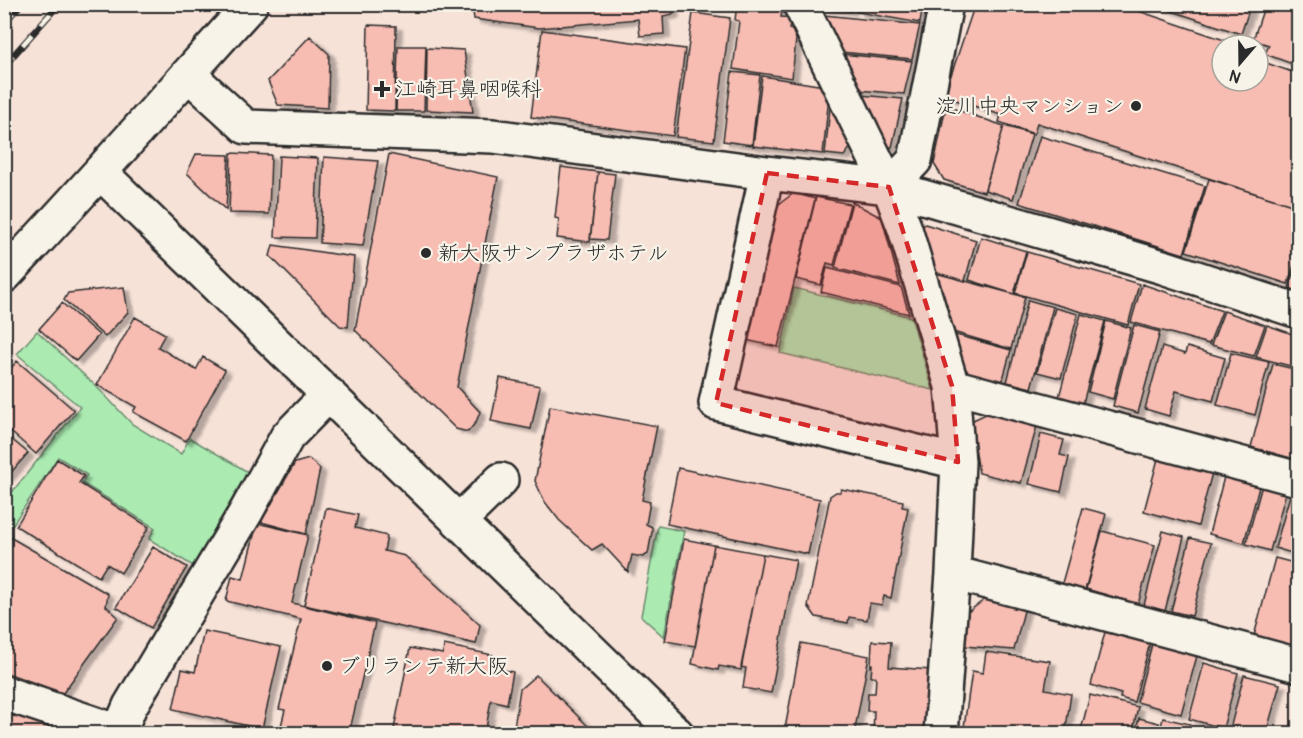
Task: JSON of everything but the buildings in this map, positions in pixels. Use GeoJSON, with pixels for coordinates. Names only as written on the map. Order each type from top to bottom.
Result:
{"type":"FeatureCollection","features":[{"type":"Feature","properties":{"kind":"street"},"geometry":{"type":"LineString","coordinates":[[4,276],[102,173],[251,4]]}},
{"type":"Feature","properties":{"kind":"street"},"geometry":{"type":"LineString","coordinates":[[800,4],[889,187],[905,229],[952,386],[958,462],[954,573],[941,734]]}},
{"type":"Feature","properties":{"kind":"street"},"geometry":{"type":"LineString","coordinates":[[889,187],[915,160],[946,4]]}},
{"type":"Feature","properties":{"kind":"street"},"geometry":{"type":"LineString","coordinates":[[188,74],[246,127],[493,136],[889,187],[1162,267],[1299,311]]}},
{"type":"Feature","properties":{"kind":"street"},"geometry":{"type":"LineString","coordinates":[[102,173],[677,734]]}},
{"type":"Feature","properties":{"kind":"street"},"geometry":{"type":"LineString","coordinates":[[767,173],[716,403],[958,462]]}},
{"type":"Feature","properties":{"kind":"street"},"geometry":{"type":"LineString","coordinates":[[952,386],[1299,479]]}},
{"type":"Feature","properties":{"kind":"street"},"geometry":{"type":"LineString","coordinates":[[4,693],[119,733],[130,706],[246,512],[287,437],[329,394]]}},
{"type":"Feature","properties":{"kind":"street"},"geometry":{"type":"LineString","coordinates":[[459,521],[501,480]]}},
{"type":"Feature","properties":{"kind":"street"},"geometry":{"type":"LineString","coordinates":[[954,573],[1299,665]]}},
{"type":"Feature","properties":{"kind":"highlighted area"},"geometry":{"type":"Polygon","coordinates":[[[767,173],[889,187],[952,386],[958,462],[716,403],[767,173]]]}},
{"type":"Feature","properties":{"kind":"green space"},"geometry":{"type":"Polygon","coordinates":[[[794,288],[911,317],[933,390],[780,353],[794,288]]]}},
{"type":"Feature","properties":{"kind":"green space"},"geometry":{"type":"Polygon","coordinates":[[[37,331],[98,388],[132,424],[181,454],[190,438],[248,472],[193,566],[149,539],[155,528],[82,483],[87,475],[58,457],[11,527],[5,525],[5,501],[80,407],[17,354],[37,331]]]}},
{"type":"Feature","properties":{"kind":"green space"},"geometry":{"type":"Polygon","coordinates":[[[658,526],[684,531],[664,637],[641,616],[658,526]]]}},
{"type":"Feature","properties":{"kind":"railway"},"geometry":{"type":"LineString","coordinates":[[4,23],[21,4]]}},
{"type":"Feature","properties":{"kind":"railway"},"geometry":{"type":"LineString","coordinates":[[4,66],[59,4]]}},
{"type":"Feature","properties":{"kind":"place","name":"江崎耳鼻咽喉科"},"geometry":{"type":"Point","coordinates":[382,89]}},
{"type":"Feature","properties":{"kind":"place","name":"淀川中央マンション"},"geometry":{"type":"Point","coordinates":[1136,106]}},
{"type":"Feature","properties":{"kind":"place","name":"新大阪サンプラザホテル"},"geometry":{"type":"Point","coordinates":[426,253]}},
{"type":"Feature","properties":{"kind":"place","name":"ブリランテ新大阪"},"geometry":{"type":"Point","coordinates":[327,666]}}]}
